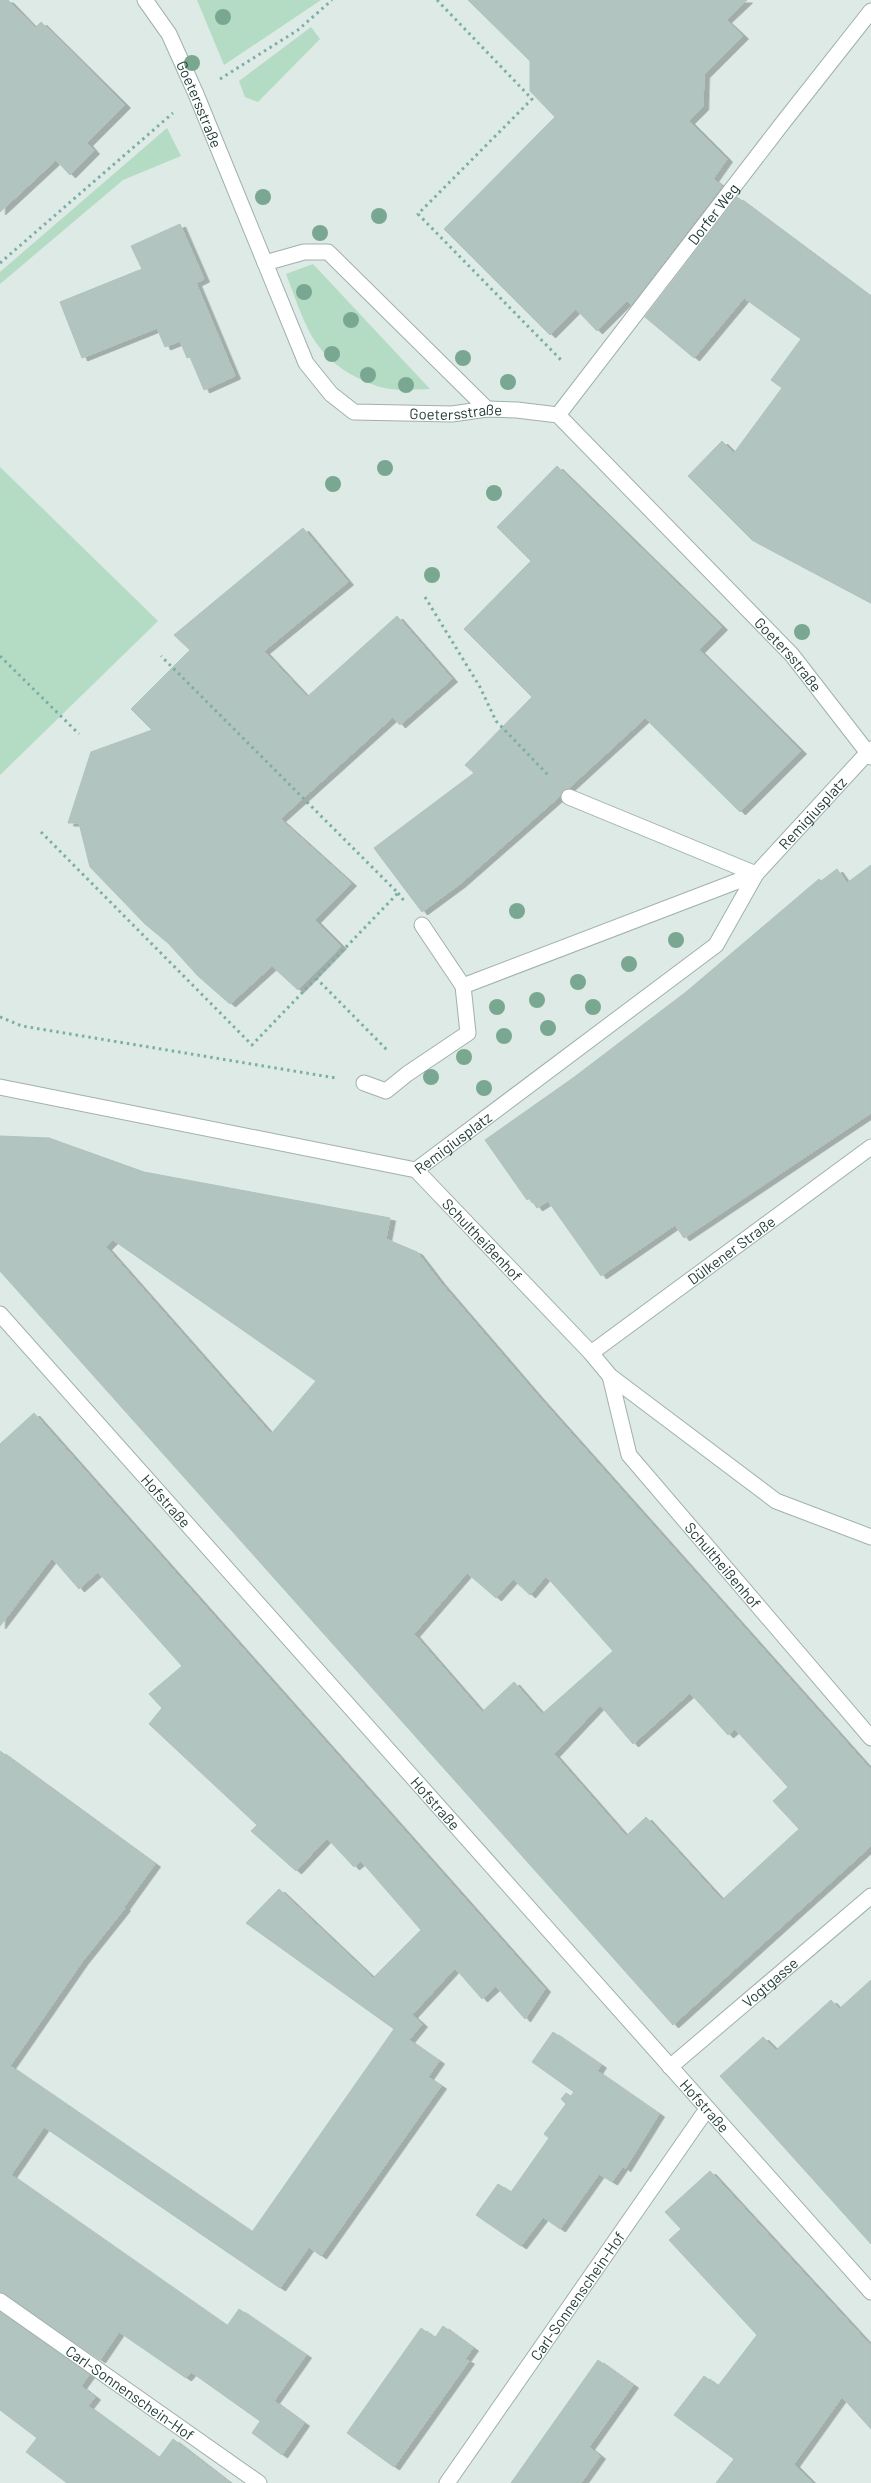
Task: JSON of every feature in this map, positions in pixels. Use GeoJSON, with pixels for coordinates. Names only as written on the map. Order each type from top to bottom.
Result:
{"type":"FeatureCollection","features":[{"type":"Feature","properties":{"kind":"street","name":"Goetersstraße"},"geometry":{"type":"LineString","coordinates":[[146,0],[169,34],[196,94],[306,363],[331,394],[354,412],[452,414],[487,409],[517,410],[558,415],[792,655],[870,753]]}},
{"type":"Feature","properties":{"kind":"street","name":"Dorfer Weg"},"geometry":{"type":"LineString","coordinates":[[558,415],[784,120],[870,13]]}},
{"type":"Feature","properties":{"kind":"street"},"geometry":{"type":"LineString","coordinates":[[265,263],[304,252],[328,252],[487,409]]}},
{"type":"Feature","properties":{"kind":"street","name":"Remigiusplatz"},"geometry":{"type":"LineString","coordinates":[[0,1087],[416,1170],[716,945],[756,874],[870,753]]}},
{"type":"Feature","properties":{"kind":"street"},"geometry":{"type":"LineString","coordinates":[[569,797],[756,874]]}},
{"type":"Feature","properties":{"kind":"street","name":"Remigiusplatz"},"geometry":{"type":"LineString","coordinates":[[463,986],[756,874]]}},
{"type":"Feature","properties":{"kind":"street"},"geometry":{"type":"LineString","coordinates":[[364,1083],[386,1091],[468,1033],[463,986],[422,925]]}},
{"type":"Feature","properties":{"kind":"street","name":"Dülkener Straße"},"geometry":{"type":"LineString","coordinates":[[591,1353],[871,1147]]}},
{"type":"Feature","properties":{"kind":"street","name":"Schultheißenhof"},"geometry":{"type":"LineString","coordinates":[[416,1170],[591,1353],[610,1376],[776,1501],[871,1537]]}},
{"type":"Feature","properties":{"kind":"street","name":"Hofstraße"},"geometry":{"type":"LineString","coordinates":[[0,1314],[871,2292]]}},
{"type":"Feature","properties":{"kind":"street","name":"Schultheißenhof"},"geometry":{"type":"LineString","coordinates":[[610,1376],[629,1455],[871,1738]]}},
{"type":"Feature","properties":{"kind":"street","name":"Vogtgasse"},"geometry":{"type":"LineString","coordinates":[[670,2067],[871,1896]]}},
{"type":"Feature","properties":{"kind":"street","name":"Carl-Sonnenschein-Hof"},"geometry":{"type":"LineString","coordinates":[[447,2483],[708,2108]]}},
{"type":"Feature","properties":{"kind":"street","name":"Carl-Sonnenschein-Hof"},"geometry":{"type":"LineString","coordinates":[[0,2301],[259,2483]]}},
{"type":"Feature","properties":{"kind":"path"},"geometry":{"type":"LineString","coordinates":[[0,263],[196,94],[298,30],[332,0]]}},
{"type":"Feature","properties":{"kind":"path"},"geometry":{"type":"LineString","coordinates":[[437,0],[532,99],[418,214],[583,383]]}},
{"type":"Feature","properties":{"kind":"path"},"geometry":{"type":"LineString","coordinates":[[425,597],[480,688],[496,721],[569,797]]}},
{"type":"Feature","properties":{"kind":"path"},"geometry":{"type":"LineString","coordinates":[[0,656],[79,734]]}},
{"type":"Feature","properties":{"kind":"path"},"geometry":{"type":"LineString","coordinates":[[41,832],[252,1045],[398,893],[161,656]]}},
{"type":"Feature","properties":{"kind":"path"},"geometry":{"type":"LineString","coordinates":[[316,978],[382,1044]]}},
{"type":"Feature","properties":{"kind":"path"},"geometry":{"type":"LineString","coordinates":[[0,1017],[22,1026],[364,1083]]}},
{"type":"Feature","properties":{"kind":"green space"},"geometry":{"type":"Polygon","coordinates":[[[197,0],[321,0],[224,65],[197,0]]]}},
{"type":"Feature","properties":{"kind":"green space"},"geometry":{"type":"Polygon","coordinates":[[[311,27],[320,39],[258,102],[245,97],[239,81],[311,27]]]}},
{"type":"Feature","properties":{"kind":"green space"},"geometry":{"type":"Polygon","coordinates":[[[167,128],[181,156],[123,180],[0,284],[0,272],[167,128]]]}},
{"type":"Feature","properties":{"kind":"green space"},"geometry":{"type":"Polygon","coordinates":[[[313,264],[430,389],[400,390],[378,386],[358,378],[329,359],[311,335],[286,274],[313,264]]]}},
{"type":"Feature","properties":{"kind":"green space"},"geometry":{"type":"Polygon","coordinates":[[[0,467],[158,621],[0,775],[0,467]]]}},
{"type":"Feature","properties":{"kind":"building"},"geometry":{"type":"Polygon","coordinates":[[[0,0],[8,0],[35,28],[41,22],[125,105],[87,143],[94,151],[70,175],[56,160],[0,212],[0,0]]]}},
{"type":"Feature","properties":{"kind":"building"},"geometry":{"type":"Polygon","coordinates":[[[468,0],[747,0],[726,20],[743,36],[704,75],[703,107],[689,121],[727,159],[713,179],[722,186],[631,305],[627,301],[597,331],[576,309],[550,335],[444,229],[555,117],[530,91],[530,61],[468,0]]]}},
{"type":"Feature","properties":{"kind":"building"},"geometry":{"type":"Polygon","coordinates":[[[737,197],[871,297],[871,603],[752,540],[688,476],[722,441],[734,453],[782,388],[771,380],[801,339],[744,298],[694,358],[645,317],[737,197]]]}},
{"type":"Feature","properties":{"kind":"building"},"geometry":{"type":"Polygon","coordinates":[[[180,224],[204,279],[196,283],[235,376],[204,390],[190,357],[187,358],[180,341],[165,347],[157,328],[82,358],[60,302],[142,269],[131,246],[180,224]]]}},
{"type":"Feature","properties":{"kind":"building"},"geometry":{"type":"Polygon","coordinates":[[[557,466],[722,627],[699,650],[801,751],[740,812],[645,718],[460,884],[422,912],[374,848],[474,773],[465,765],[532,697],[464,629],[531,561],[497,527],[557,466]]]}},
{"type":"Feature","properties":{"kind":"building"},"geometry":{"type":"Polygon","coordinates":[[[303,528],[348,582],[264,651],[307,697],[397,616],[452,679],[400,725],[393,717],[280,819],[351,883],[315,920],[341,946],[298,990],[272,966],[230,1004],[198,976],[168,943],[145,924],[90,867],[79,823],[68,823],[91,752],[152,730],[131,709],[190,650],[174,635],[303,528]]]}},
{"type":"Feature","properties":{"kind":"building"},"geometry":{"type":"Polygon","coordinates":[[[871,865],[871,1113],[684,1238],[675,1225],[601,1276],[548,1201],[537,1208],[530,1198],[527,1200],[485,1140],[573,1078],[686,992],[819,879],[821,881],[837,869],[847,883],[871,865]]]}},
{"type":"Feature","properties":{"kind":"building"},"geometry":{"type":"Polygon","coordinates":[[[0,1136],[49,1138],[144,1172],[390,1218],[386,1239],[417,1252],[440,1282],[538,1396],[871,1770],[871,1846],[673,2025],[0,1271],[0,1136]],[[113,1240],[106,1247],[271,1434],[316,1381],[113,1240]],[[467,1573],[414,1634],[482,1712],[514,1682],[542,1714],[613,1651],[546,1576],[530,1595],[513,1579],[496,1598],[467,1573]],[[690,1693],[633,1744],[600,1705],[554,1754],[626,1836],[646,1817],[722,1900],[799,1829],[773,1801],[788,1787],[735,1729],[728,1735],[690,1693]]]}},
{"type":"Feature","properties":{"kind":"building"},"geometry":{"type":"Polygon","coordinates":[[[34,1413],[545,1989],[525,2019],[496,1986],[482,1999],[455,1968],[412,2015],[422,2024],[409,2040],[439,2061],[428,2077],[441,2086],[321,2256],[309,2247],[280,2288],[44,2127],[11,2175],[227,2326],[239,2309],[306,2355],[260,2421],[191,2372],[186,2378],[119,2332],[100,2360],[0,2292],[0,1751],[155,1864],[125,1908],[82,1962],[10,2066],[252,2232],[394,2029],[246,1923],[279,1889],[373,1978],[421,1930],[361,1861],[354,1867],[327,1838],[296,1871],[251,1831],[257,1825],[149,1724],[162,1708],[149,1694],[182,1666],[98,1572],[79,1589],[52,1558],[0,1626],[0,1444],[34,1413]]]}},
{"type":"Feature","properties":{"kind":"building"},"geometry":{"type":"Polygon","coordinates":[[[871,1980],[871,2244],[720,2076],[763,2037],[776,2050],[831,2000],[839,2009],[871,1980]]]}},
{"type":"Feature","properties":{"kind":"building"},"geometry":{"type":"Polygon","coordinates":[[[553,2032],[601,2065],[597,2071],[659,2114],[625,2169],[623,2166],[612,2182],[599,2174],[560,2229],[543,2217],[521,2246],[476,2215],[498,2184],[511,2192],[549,2138],[544,2134],[566,2104],[561,2099],[566,2093],[571,2096],[574,2092],[532,2062],[553,2032]]]}},
{"type":"Feature","properties":{"kind":"building"},"geometry":{"type":"Polygon","coordinates":[[[710,2171],[871,2346],[871,2429],[842,2397],[794,2464],[813,2483],[716,2483],[734,2459],[674,2415],[704,2376],[718,2386],[757,2335],[669,2240],[681,2229],[665,2212],[710,2171]]]}},
{"type":"Feature","properties":{"kind":"building"},"geometry":{"type":"Polygon","coordinates":[[[0,2312],[89,2375],[81,2386],[95,2397],[88,2406],[159,2458],[173,2439],[230,2483],[67,2483],[26,2452],[37,2438],[0,2410],[0,2312]]]}},
{"type":"Feature","properties":{"kind":"building"},"geometry":{"type":"Polygon","coordinates":[[[443,2326],[473,2348],[465,2359],[469,2361],[394,2467],[347,2433],[421,2328],[435,2338],[443,2326]]]}},
{"type":"Feature","properties":{"kind":"building"},"geometry":{"type":"Polygon","coordinates":[[[598,2360],[633,2385],[589,2447],[600,2456],[581,2483],[511,2483],[598,2360]]]}},
{"type":"Feature","properties":{"kind":"building"},"geometry":{"type":"Polygon","coordinates":[[[274,2401],[304,2423],[282,2455],[252,2433],[274,2401]]]}}]}
